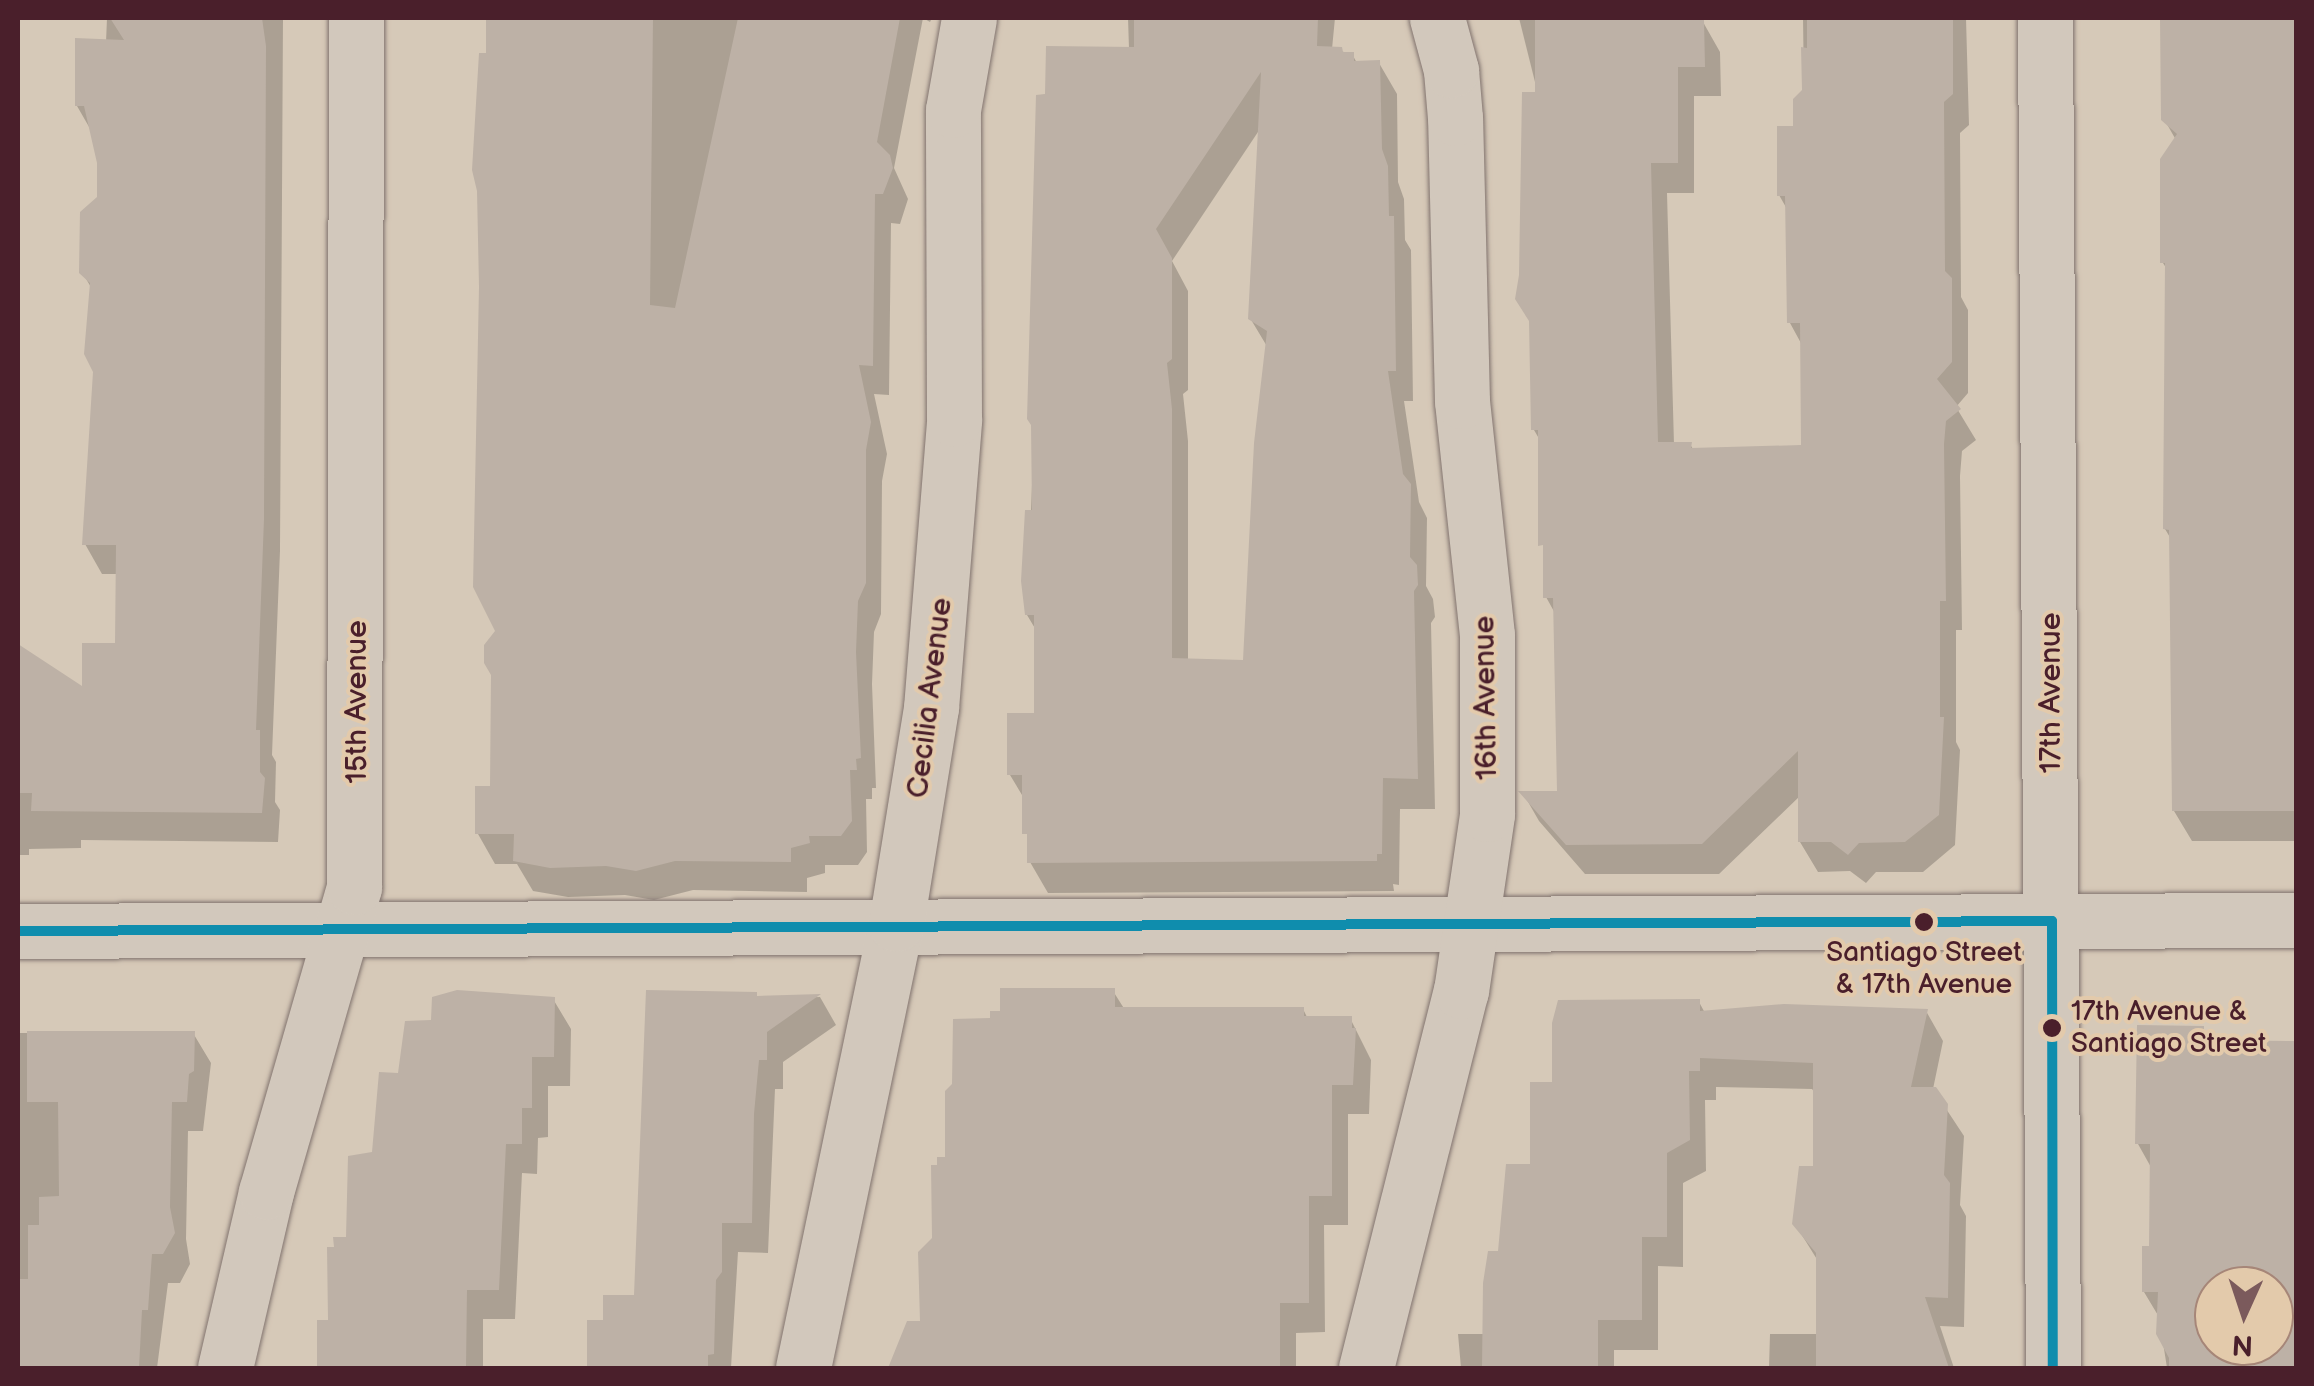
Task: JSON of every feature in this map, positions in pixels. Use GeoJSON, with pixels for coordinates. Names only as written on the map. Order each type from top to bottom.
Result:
{"type":"FeatureCollection","features":[{"type":"Feature","properties":{"kind":"street","name":"15th Avenue"},"geometry":{"type":"LineString","coordinates":[[225,1368],[276,1156],[345,926],[358,848],[356,18]]}},
{"type":"Feature","properties":{"kind":"street","name":"Cecilia Avenue"},"geometry":{"type":"LineString","coordinates":[[803,1368],[916,818],[941,619],[954,402],[953,110],[970,18]]}},
{"type":"Feature","properties":{"kind":"street","name":"16th Avenue"},"geometry":{"type":"LineString","coordinates":[[1366,1368],[1400,1220],[1443,1068],[1474,922],[1487,814],[1487,635],[1462,402],[1455,118],[1450,70],[1438,18]]}},
{"type":"Feature","properties":{"kind":"street","name":"17th Avenue"},"geometry":{"type":"LineString","coordinates":[[2045,18],[2054,1368]]}},
{"type":"Feature","properties":{"kind":"street"},"geometry":{"type":"LineString","coordinates":[[18,931],[345,926],[2296,920]]}},
{"type":"Feature","properties":{"kind":"building"},"geometry":{"type":"Polygon","coordinates":[[[110,18],[262,18],[266,46],[264,519],[256,730],[260,730],[260,772],[265,778],[262,813],[31,811],[32,793],[18,793],[18,644],[82,686],[82,643],[115,643],[116,545],[82,545],[93,372],[84,354],[90,283],[79,273],[80,212],[97,197],[97,163],[84,106],[75,106],[75,38],[124,40],[110,18]]]}},
{"type":"Feature","properties":{"kind":"building"},"geometry":{"type":"Polygon","coordinates":[[[486,18],[653,18],[650,305],[675,308],[738,18],[900,18],[877,142],[890,155],[893,168],[883,194],[875,194],[873,366],[859,365],[871,422],[866,450],[866,583],[858,601],[856,652],[861,758],[856,759],[857,770],[850,770],[852,821],[841,836],[809,836],[810,843],[791,848],[791,862],[675,861],[636,871],[606,866],[550,868],[513,861],[514,834],[475,834],[475,786],[490,786],[491,675],[484,663],[484,645],[495,631],[473,587],[479,287],[477,191],[472,170],[479,53],[486,53],[486,18]]]}},
{"type":"Feature","properties":{"kind":"building"},"geometry":{"type":"Polygon","coordinates":[[[1134,18],[1318,18],[1317,46],[1342,47],[1343,52],[1354,52],[1354,61],[1380,60],[1382,149],[1388,166],[1389,216],[1394,216],[1396,371],[1388,371],[1403,474],[1411,484],[1410,557],[1417,565],[1418,585],[1414,591],[1418,779],[1383,778],[1382,854],[1377,854],[1377,861],[1027,863],[1027,834],[1022,834],[1022,775],[1007,775],[1007,713],[1034,713],[1034,615],[1025,615],[1021,581],[1025,510],[1032,510],[1031,425],[1027,419],[1036,95],[1045,94],[1046,46],[1134,47],[1134,18]],[[1261,72],[1156,229],[1172,258],[1172,359],[1167,363],[1172,409],[1172,658],[1243,660],[1254,443],[1267,331],[1248,319],[1261,72]]]}},
{"type":"Feature","properties":{"kind":"building"},"geometry":{"type":"Polygon","coordinates":[[[1535,18],[1704,20],[1705,67],[1678,67],[1678,163],[1651,163],[1658,442],[1692,442],[1691,448],[1801,445],[1800,323],[1787,323],[1785,196],[1777,196],[1777,126],[1793,126],[1793,99],[1802,90],[1801,47],[1807,48],[1807,18],[1953,18],[1953,94],[1944,102],[1945,271],[1952,278],[1952,362],[1937,379],[1961,409],[1946,421],[1944,444],[1946,601],[1940,601],[1940,717],[1944,717],[1939,815],[1905,842],[1859,843],[1848,855],[1831,842],[1798,842],[1798,751],[1702,844],[1566,845],[1518,791],[1557,791],[1553,598],[1543,598],[1543,545],[1538,546],[1538,430],[1531,430],[1529,321],[1515,299],[1519,275],[1522,92],[1535,92],[1535,18]]]}},
{"type":"Feature","properties":{"kind":"building"},"geometry":{"type":"Polygon","coordinates":[[[2160,18],[2296,18],[2296,811],[2172,811],[2169,530],[2163,529],[2165,263],[2160,263],[2160,159],[2177,134],[2161,120],[2160,18]]]}},
{"type":"Feature","properties":{"kind":"building"},"geometry":{"type":"Polygon","coordinates":[[[1000,988],[1115,988],[1115,1007],[1304,1007],[1304,1016],[1352,1016],[1352,1028],[1356,1028],[1353,1085],[1332,1085],[1332,1196],[1309,1196],[1309,1303],[1280,1303],[1280,1368],[888,1368],[907,1321],[920,1321],[918,1252],[932,1238],[931,1165],[937,1165],[937,1157],[945,1157],[945,1091],[952,1084],[953,1019],[990,1018],[990,1011],[1000,1011],[1000,988]]]}},
{"type":"Feature","properties":{"kind":"building"},"geometry":{"type":"Polygon","coordinates":[[[457,990],[555,997],[554,1057],[532,1057],[532,1108],[522,1108],[522,1144],[506,1144],[499,1290],[467,1290],[466,1368],[317,1368],[317,1320],[328,1320],[327,1247],[334,1247],[333,1237],[346,1237],[348,1156],[372,1152],[379,1072],[398,1073],[405,1021],[431,1020],[432,997],[457,990]]]}},
{"type":"Feature","properties":{"kind":"building"},"geometry":{"type":"Polygon","coordinates":[[[646,990],[757,992],[757,996],[821,994],[767,1032],[767,1060],[759,1060],[754,1114],[752,1223],[722,1223],[722,1272],[716,1280],[714,1354],[708,1355],[708,1368],[587,1368],[587,1320],[603,1320],[603,1295],[634,1295],[646,990]]]}},
{"type":"Feature","properties":{"kind":"building"},"geometry":{"type":"Polygon","coordinates":[[[1700,999],[1700,1011],[1784,1004],[1928,1009],[1911,1087],[1936,1087],[1948,1104],[1944,1175],[1950,1183],[1948,1298],[1925,1297],[1949,1368],[1816,1368],[1816,1253],[1792,1224],[1799,1166],[1813,1166],[1813,1063],[1700,1058],[1700,1071],[1689,1071],[1690,1140],[1667,1153],[1667,1237],[1642,1237],[1642,1320],[1598,1320],[1598,1368],[1482,1368],[1483,1283],[1488,1251],[1498,1251],[1506,1164],[1530,1164],[1530,1082],[1552,1082],[1552,1023],[1558,1000],[1700,999]]]}},
{"type":"Feature","properties":{"kind":"building"},"geometry":{"type":"Polygon","coordinates":[[[2137,1025],[2204,1026],[2204,1040],[2296,1041],[2296,1368],[2169,1368],[2169,1358],[2156,1334],[2158,1292],[2142,1292],[2142,1246],[2149,1246],[2150,1144],[2135,1144],[2137,1025]]]}},
{"type":"Feature","properties":{"kind":"building"},"geometry":{"type":"Polygon","coordinates":[[[27,1031],[195,1031],[194,1071],[189,1074],[187,1102],[172,1102],[170,1207],[175,1233],[163,1254],[152,1254],[148,1310],[142,1310],[139,1368],[18,1368],[18,1279],[28,1279],[28,1225],[39,1225],[39,1197],[59,1196],[58,1102],[27,1102],[27,1031]]]}},
{"type":"Feature","properties":{"kind":"transit line"},"geometry":{"type":"LineString","coordinates":[[2052,921],[2053,1368]]}},
{"type":"Feature","properties":{"kind":"transit line"},"geometry":{"type":"LineString","coordinates":[[18,931],[2052,921]]}},
{"type":"Feature","properties":{"kind":"place","name":"Santiago Street & 17th Avenue"},"geometry":{"type":"Point","coordinates":[1924,922]}},
{"type":"Feature","properties":{"kind":"place","name":"17th Avenue & Santiago Street"},"geometry":{"type":"Point","coordinates":[2052,1028]}}]}
